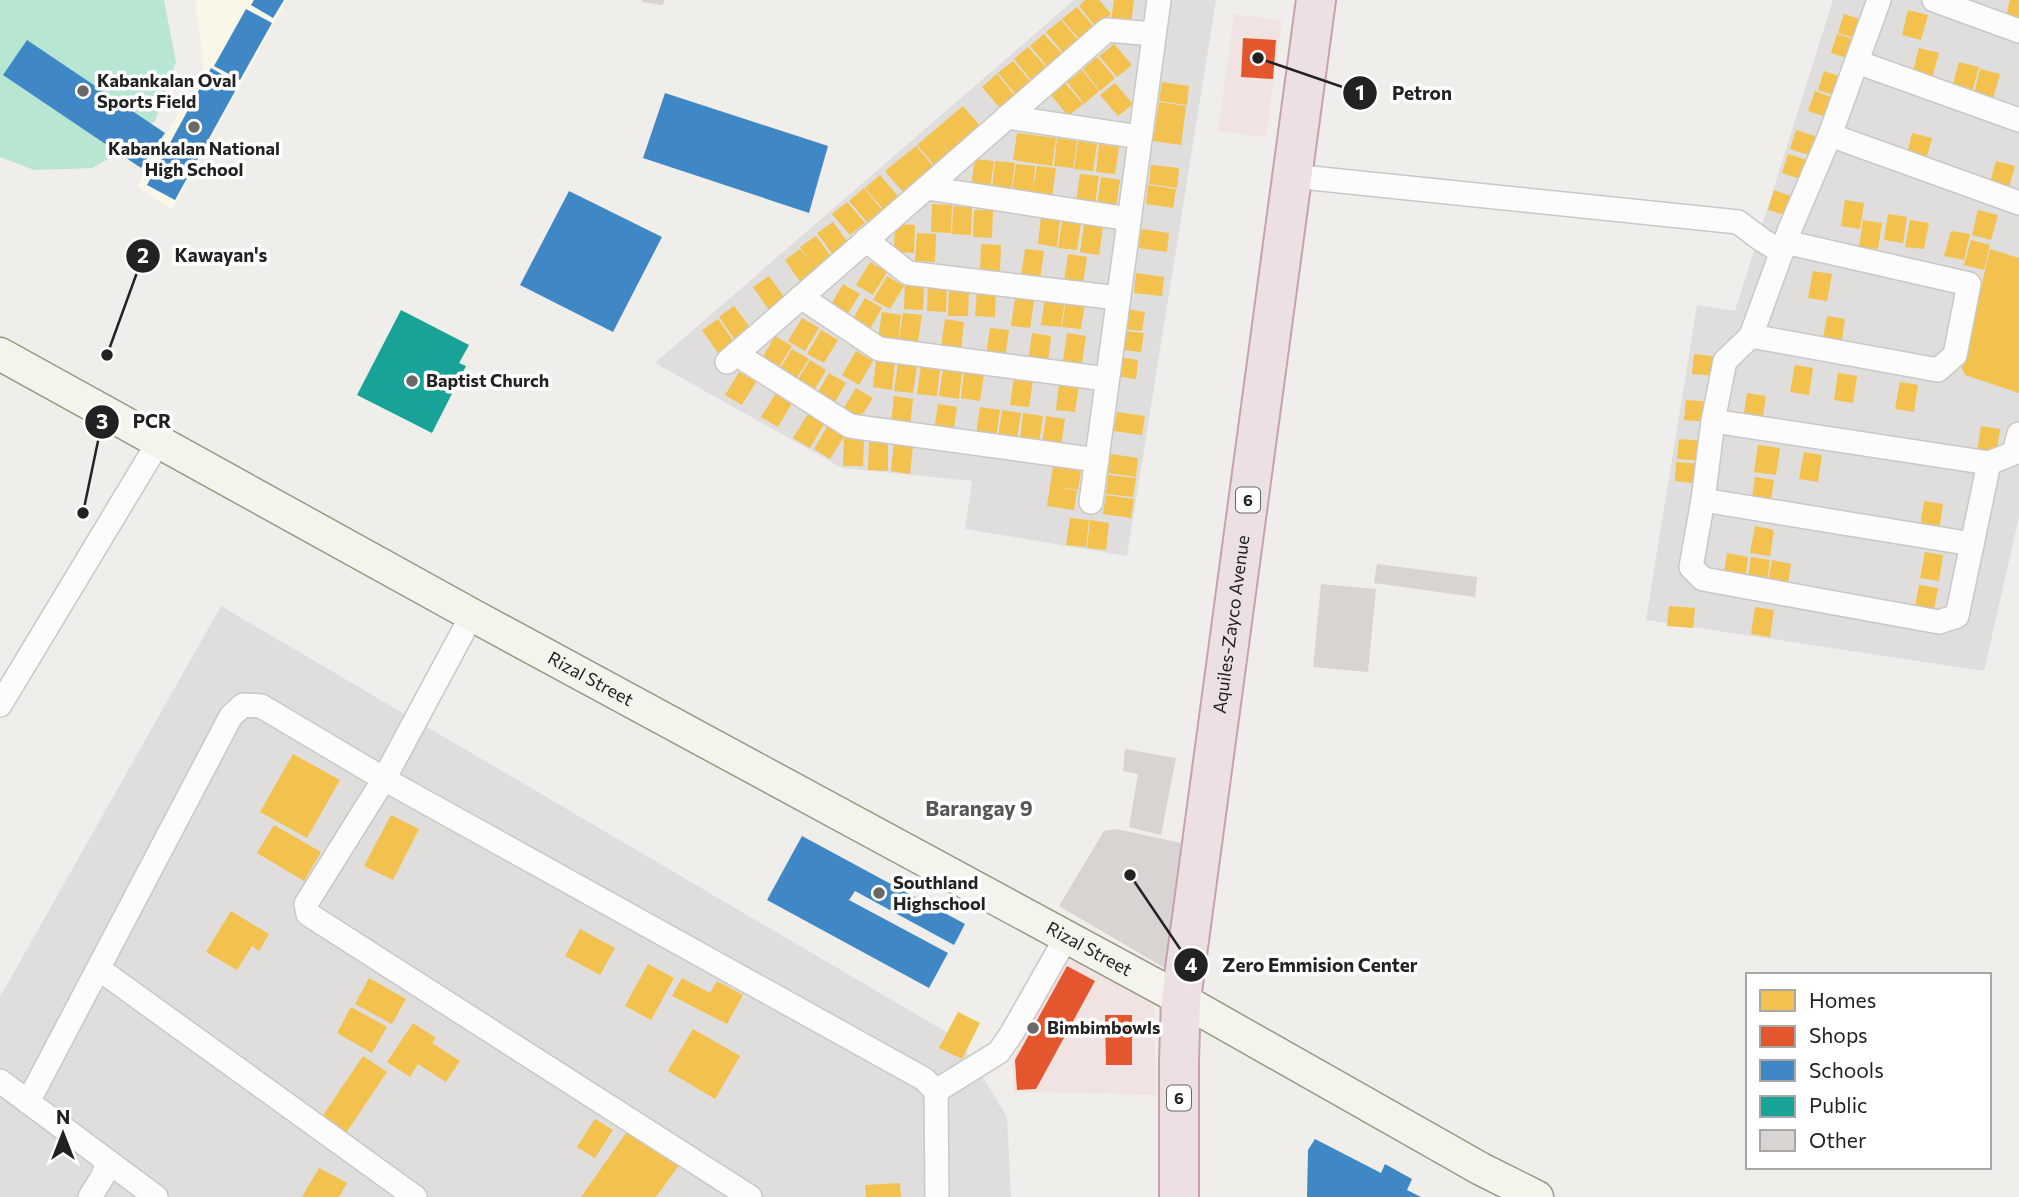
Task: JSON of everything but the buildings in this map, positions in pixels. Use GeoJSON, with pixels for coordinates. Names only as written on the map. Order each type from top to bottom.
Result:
{"type":"FeatureCollection","features":[{"type":"Feature","properties":{"kind":"highway","name":"Aquiles-Zayco Avenue"},"geometry":{"type":"LineString","coordinates":[[1181,999],[1316,0]]}},
{"type":"Feature","properties":{"kind":"highway","name":"6"},"geometry":{"type":"LineString","coordinates":[[1179,1197],[1181,999]]}},
{"type":"Feature","properties":{"kind":"main road","name":"Rizal Street"},"geometry":{"type":"LineString","coordinates":[[0,354],[472,615],[1067,936],[1481,1169],[1537,1197]]}},
{"type":"Feature","properties":{"kind":"street"},"geometry":{"type":"LineString","coordinates":[[1091,502],[1159,0]]}},
{"type":"Feature","properties":{"kind":"street"},"geometry":{"type":"LineString","coordinates":[[1879,0],[1830,135],[1786,241],[1751,336],[1725,361],[1691,567],[1703,579],[1939,622],[1957,616],[1989,463]]}},
{"type":"Feature","properties":{"kind":"street"},"geometry":{"type":"LineString","coordinates":[[1934,0],[2019,31]]}},
{"type":"Feature","properties":{"kind":"street"},"geometry":{"type":"LineString","coordinates":[[1097,460],[850,426],[732,358],[1107,30],[1154,34]]}},
{"type":"Feature","properties":{"kind":"street"},"geometry":{"type":"LineString","coordinates":[[1857,62],[2019,120]]}},
{"type":"Feature","properties":{"kind":"street"},"geometry":{"type":"LineString","coordinates":[[1007,117],[1140,137]]}},
{"type":"Feature","properties":{"kind":"street"},"geometry":{"type":"LineString","coordinates":[[1830,135],[2019,203]]}},
{"type":"Feature","properties":{"kind":"street"},"geometry":{"type":"LineString","coordinates":[[1292,176],[1738,222],[1762,240],[1786,241],[1969,284],[1955,355],[1938,370],[1751,336]]}},
{"type":"Feature","properties":{"kind":"street"},"geometry":{"type":"LineString","coordinates":[[927,188],[1129,219]]}},
{"type":"Feature","properties":{"kind":"street"},"geometry":{"type":"LineString","coordinates":[[866,240],[908,273],[1118,298]]}},
{"type":"Feature","properties":{"kind":"street"},"geometry":{"type":"LineString","coordinates":[[801,298],[879,349],[1107,379]]}},
{"type":"Feature","properties":{"kind":"street"},"geometry":{"type":"LineString","coordinates":[[1713,421],[1989,463],[2017,447]]}},
{"type":"Feature","properties":{"kind":"street"},"geometry":{"type":"LineString","coordinates":[[0,705],[158,443]]}},
{"type":"Feature","properties":{"kind":"street"},"geometry":{"type":"LineString","coordinates":[[1703,500],[1972,544]]}},
{"type":"Feature","properties":{"kind":"street"},"geometry":{"type":"LineString","coordinates":[[472,615],[384,779],[306,904],[308,914],[750,1197]]}},
{"type":"Feature","properties":{"kind":"street"},"geometry":{"type":"LineString","coordinates":[[28,1102],[231,716],[243,705],[261,706],[384,779],[924,1079],[936,1091],[937,1197]]}},
{"type":"Feature","properties":{"kind":"street"},"geometry":{"type":"LineString","coordinates":[[936,1091],[999,1052],[1067,936]]}},
{"type":"Feature","properties":{"kind":"street"},"geometry":{"type":"LineString","coordinates":[[99,969],[415,1197]]}},
{"type":"Feature","properties":{"kind":"street"},"geometry":{"type":"LineString","coordinates":[[0,1081],[156,1197]]}},
{"type":"Feature","properties":{"kind":"street"},"geometry":{"type":"LineString","coordinates":[[90,1197],[103,1176],[107,1162]]}},
{"type":"Feature","properties":{"kind":"shaded area","name":"Kabankalan National High School"},"geometry":{"type":"Polygon","coordinates":[[[195,0],[287,0],[172,210],[137,186],[204,69],[195,0]]]}},
{"type":"Feature","properties":{"kind":"shaded area"},"geometry":{"type":"Polygon","coordinates":[[[1074,0],[1216,0],[1127,556],[965,529],[972,481],[842,468],[655,363],[1074,0]]]}},
{"type":"Feature","properties":{"kind":"shaded area"},"geometry":{"type":"Polygon","coordinates":[[[1833,0],[2019,0],[2019,517],[1984,671],[1646,620],[1697,305],[1735,311],[1833,0]]]}},
{"type":"Feature","properties":{"kind":"shaded area"},"geometry":{"type":"Polygon","coordinates":[[[1234,14],[1282,21],[1266,137],[1218,131],[1234,14]]]}},
{"type":"Feature","properties":{"kind":"shaded area"},"geometry":{"type":"Polygon","coordinates":[[[221,606],[960,1040],[1007,1117],[1011,1197],[0,1197],[0,997],[221,606]]]}},
{"type":"Feature","properties":{"kind":"shaded area"},"geometry":{"type":"Polygon","coordinates":[[[1067,958],[1154,1005],[1156,1095],[1014,1092],[1012,1060],[1067,958]]]}},
{"type":"Feature","properties":{"kind":"green space","name":"Kabankalan Oval Sports Field"},"geometry":{"type":"Polygon","coordinates":[[[0,0],[164,0],[176,62],[155,121],[121,152],[92,168],[34,170],[0,157],[0,0]]]}},
{"type":"Feature","properties":{"kind":"place","name":"Petron"},"geometry":{"type":"Point","coordinates":[1258,58]}},
{"type":"Feature","properties":{"kind":"place","name":"Kabankalan Oval Sports Field"},"geometry":{"type":"Point","coordinates":[83,91]}},
{"type":"Feature","properties":{"kind":"place","name":"Kabankalan National High School"},"geometry":{"type":"Point","coordinates":[194,127]}},
{"type":"Feature","properties":{"kind":"place","name":"Kawayan's"},"geometry":{"type":"Point","coordinates":[107,355]}},
{"type":"Feature","properties":{"kind":"place","name":"Baptist Church"},"geometry":{"type":"Point","coordinates":[412,381]}},
{"type":"Feature","properties":{"kind":"place","name":"PCR"},"geometry":{"type":"Point","coordinates":[83,513]}},
{"type":"Feature","properties":{"kind":"place","name":"Zero Emmision Center"},"geometry":{"type":"Point","coordinates":[1130,875]}},
{"type":"Feature","properties":{"kind":"place","name":"Southland Highschool"},"geometry":{"type":"Point","coordinates":[879,893]}},
{"type":"Feature","properties":{"kind":"place","name":"Bimbimbowls"},"geometry":{"type":"Point","coordinates":[1033,1028]}},
{"type":"Feature","properties":{"kind":"district","name":"Barangay 9"},"geometry":{"type":"Point","coordinates":[979,809]}}]}
